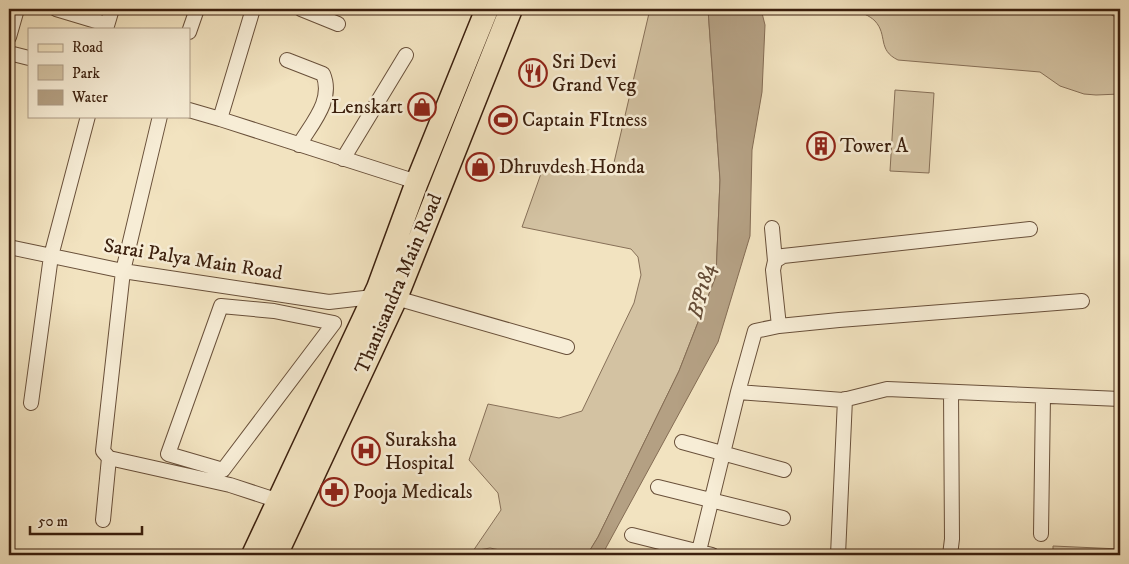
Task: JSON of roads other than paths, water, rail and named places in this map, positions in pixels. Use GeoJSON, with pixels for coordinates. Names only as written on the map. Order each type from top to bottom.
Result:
{"type":"FeatureCollection","features":[{"type":"Feature","properties":{"kind":"main road","name":"Thanisandra Main Road"},"geometry":{"type":"LineString","coordinates":[[253,555],[373,297],[487,9]]}},
{"type":"Feature","properties":{"kind":"main road","name":"Thanisandra Main Road"},"geometry":{"type":"LineString","coordinates":[[276,555],[396,298],[511,9]]}},
{"type":"Feature","properties":{"kind":"street"},"geometry":{"type":"LineString","coordinates":[[9,37],[17,9]]}},
{"type":"Feature","properties":{"kind":"street"},"geometry":{"type":"LineString","coordinates":[[56,9],[106,26],[112,9]]}},
{"type":"Feature","properties":{"kind":"street"},"geometry":{"type":"LineString","coordinates":[[190,29],[197,9]]}},
{"type":"Feature","properties":{"kind":"street"},"geometry":{"type":"LineString","coordinates":[[220,119],[253,9]]}},
{"type":"Feature","properties":{"kind":"street"},"geometry":{"type":"LineString","coordinates":[[301,9],[338,24]]}},
{"type":"Feature","properties":{"kind":"street"},"geometry":{"type":"LineString","coordinates":[[9,54],[28,58]]}},
{"type":"Feature","properties":{"kind":"street"},"geometry":{"type":"LineString","coordinates":[[343,159],[406,55]]}},
{"type":"Feature","properties":{"kind":"street"},"geometry":{"type":"LineString","coordinates":[[287,60],[323,74],[327,84],[326,98],[299,145]]}},
{"type":"Feature","properties":{"kind":"street"},"geometry":{"type":"LineString","coordinates":[[190,110],[417,182]]}},
{"type":"Feature","properties":{"kind":"street"},"geometry":{"type":"LineString","coordinates":[[31,403],[51,256],[87,118]]}},
{"type":"Feature","properties":{"kind":"street"},"geometry":{"type":"LineString","coordinates":[[160,118],[123,271],[103,451],[109,458],[230,485],[279,502]]}},
{"type":"Feature","properties":{"kind":"street"},"geometry":{"type":"LineString","coordinates":[[772,228],[775,261],[773,270],[779,326]]}},
{"type":"Feature","properties":{"kind":"street"},"geometry":{"type":"LineString","coordinates":[[775,261],[783,256],[1030,229]]}},
{"type":"Feature","properties":{"kind":"street","name":"Sarai Palya Main Road"},"geometry":{"type":"LineString","coordinates":[[9,247],[123,271],[234,286],[329,302],[373,297],[396,298],[567,347]]}},
{"type":"Feature","properties":{"kind":"street"},"geometry":{"type":"LineString","coordinates":[[229,307],[234,286]]}},
{"type":"Feature","properties":{"kind":"street"},"geometry":{"type":"LineString","coordinates":[[274,311],[280,295]]}},
{"type":"Feature","properties":{"kind":"street"},"geometry":{"type":"LineString","coordinates":[[632,535],[703,554],[711,502],[755,331],[779,326],[1082,301]]}},
{"type":"Feature","properties":{"kind":"street"},"geometry":{"type":"LineString","coordinates":[[320,320],[329,302]]}},
{"type":"Feature","properties":{"kind":"street"},"geometry":{"type":"LineString","coordinates":[[221,306],[274,311],[334,323],[223,470],[168,454],[221,306]]}},
{"type":"Feature","properties":{"kind":"street"},"geometry":{"type":"LineString","coordinates":[[738,392],[844,399],[887,390],[1120,399]]}},
{"type":"Feature","properties":{"kind":"street"},"geometry":{"type":"LineString","coordinates":[[950,555],[952,539],[951,392]]}},
{"type":"Feature","properties":{"kind":"street"},"geometry":{"type":"LineString","coordinates":[[1040,534],[1043,396]]}},
{"type":"Feature","properties":{"kind":"street"},"geometry":{"type":"LineString","coordinates":[[838,555],[844,399]]}},
{"type":"Feature","properties":{"kind":"street"},"geometry":{"type":"LineString","coordinates":[[682,442],[784,470]]}},
{"type":"Feature","properties":{"kind":"street"},"geometry":{"type":"LineString","coordinates":[[103,520],[109,458]]}},
{"type":"Feature","properties":{"kind":"street"},"geometry":{"type":"LineString","coordinates":[[658,487],[711,502],[783,518]]}},
{"type":"Feature","properties":{"kind":"water"},"geometry":{"type":"Polygon","coordinates":[[[708,9],[761,9],[765,25],[762,92],[752,150],[750,236],[718,342],[602,555],[587,555],[598,537],[679,371],[716,276],[720,180],[708,9]]]}},
{"type":"Feature","properties":{"kind":"place","name":"Sri Devi Grand Veg"},"geometry":{"type":"Point","coordinates":[533,73]}},
{"type":"Feature","properties":{"kind":"place","name":"Lenskart"},"geometry":{"type":"Point","coordinates":[422,107]}},
{"type":"Feature","properties":{"kind":"place","name":"Captain FItness"},"geometry":{"type":"Point","coordinates":[503,120]}},
{"type":"Feature","properties":{"kind":"place","name":"Tower A"},"geometry":{"type":"Point","coordinates":[821,146]}},
{"type":"Feature","properties":{"kind":"place","name":"Dhruvdesh Honda"},"geometry":{"type":"Point","coordinates":[480,167]}},
{"type":"Feature","properties":{"kind":"place","name":"Suraksha Hospital"},"geometry":{"type":"Point","coordinates":[366,451]}},
{"type":"Feature","properties":{"kind":"place","name":"Pooja Medicals"},"geometry":{"type":"Point","coordinates":[334,492]}},
{"type":"Feature","properties":{"kind":"water label","name":"BP184"},"geometry":{"type":"Point","coordinates":[702,291]}}]}
